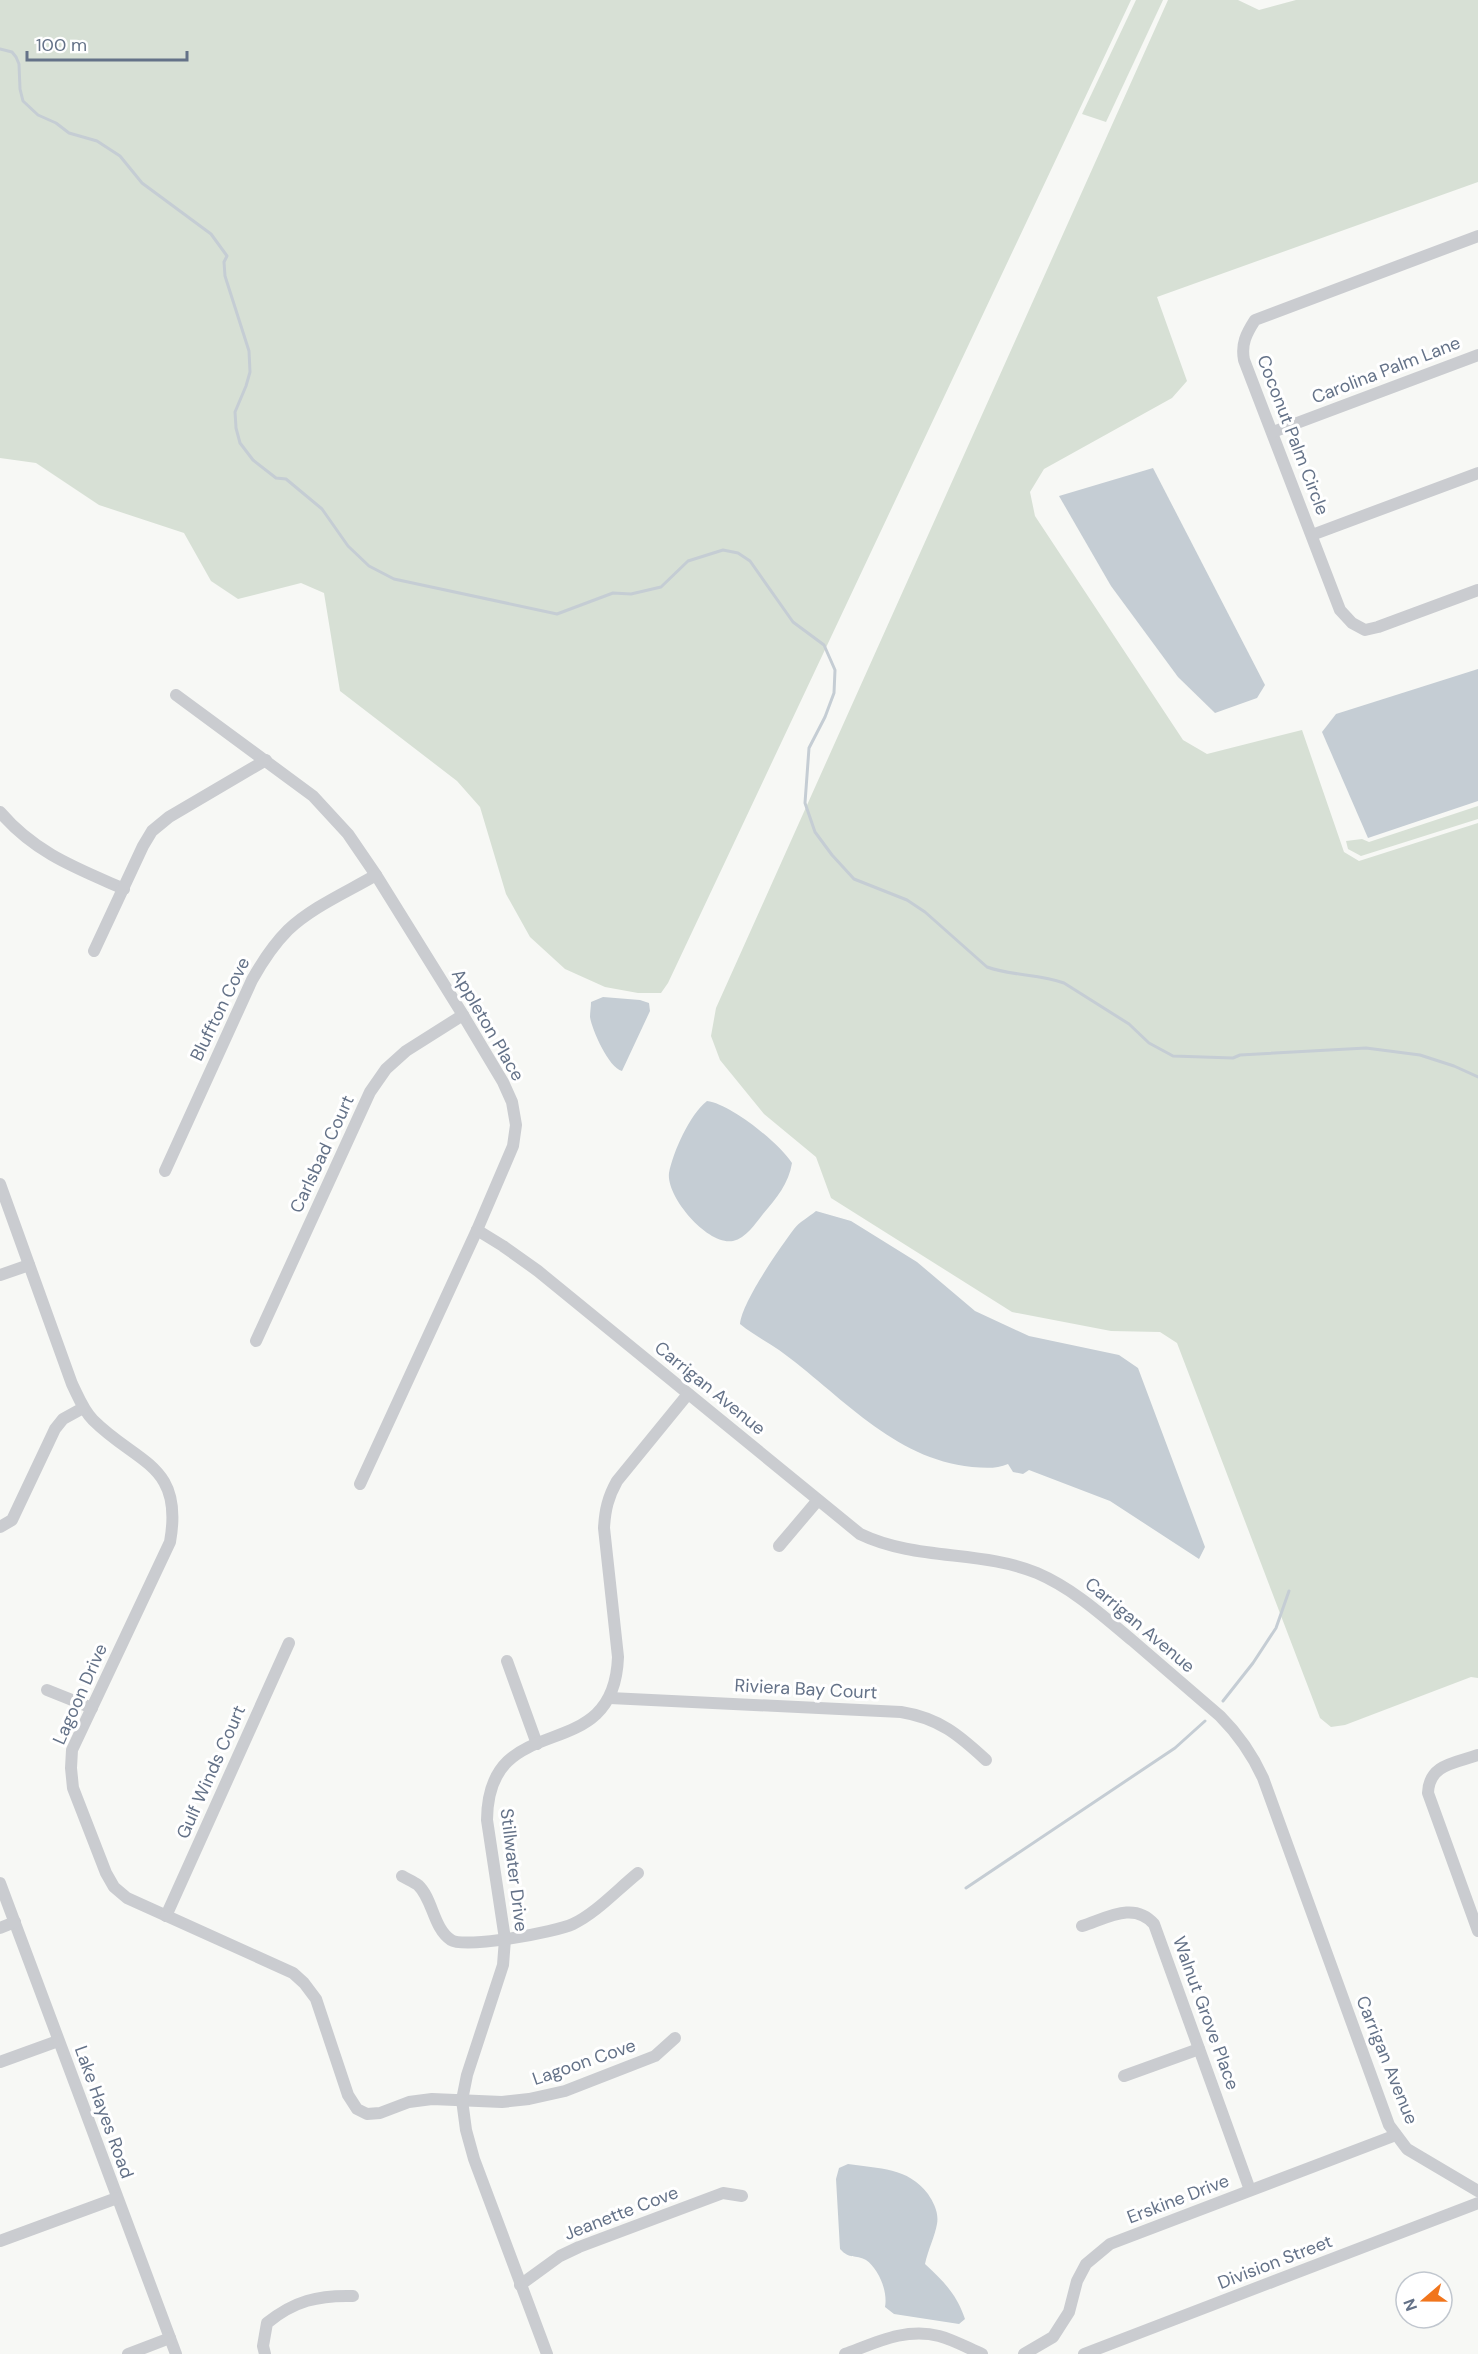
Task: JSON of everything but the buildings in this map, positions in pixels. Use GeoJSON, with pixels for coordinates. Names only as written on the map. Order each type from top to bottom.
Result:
{"type":"FeatureCollection","features":[{"type":"Feature","properties":{"kind":"street","name":"Coconut Palm Circle"},"geometry":{"type":"LineString","coordinates":[[1478,236],[1255,321],[1246,333],[1242,348],[1244,360],[1340,610],[1352,623],[1365,630],[1378,627],[1478,590]]}},
{"type":"Feature","properties":{"kind":"street","name":"Carolina Palm Lane"},"geometry":{"type":"LineString","coordinates":[[1273,432],[1478,355]]}},
{"type":"Feature","properties":{"kind":"street"},"geometry":{"type":"LineString","coordinates":[[1312,536],[1478,473]]}},
{"type":"Feature","properties":{"kind":"street","name":"Appleton Place"},"geometry":{"type":"LineString","coordinates":[[176,695],[313,796],[348,834],[463,1015],[503,1082],[512,1102],[516,1125],[513,1146],[477,1230],[360,1484]]}},
{"type":"Feature","properties":{"kind":"street"},"geometry":{"type":"LineString","coordinates":[[94,951],[142,846],[152,831],[169,817],[266,760]]}},
{"type":"Feature","properties":{"kind":"street"},"geometry":{"type":"LineString","coordinates":[[0,812],[32,843],[62,862],[124,889]]}},
{"type":"Feature","properties":{"kind":"street","name":"Bluffton Cove"},"geometry":{"type":"LineString","coordinates":[[165,1172],[252,980],[268,953],[289,930],[312,912],[376,875]]}},
{"type":"Feature","properties":{"kind":"street","name":"Carlsbad Court"},"geometry":{"type":"LineString","coordinates":[[256,1341],[370,1092],[386,1069],[406,1051],[463,1015]]}},
{"type":"Feature","properties":{"kind":"street","name":"Lagoon Drive"},"geometry":{"type":"LineString","coordinates":[[0,1184],[72,1384],[83,1408],[97,1423],[145,1459],[158,1472],[167,1487],[173,1506],[170,1542],[72,1750],[73,1788],[106,1872],[114,1887],[127,1898],[293,1973],[304,1983],[316,1999],[348,2095],[357,2109],[367,2114],[380,2113],[410,2102],[432,2099],[462,2100]]}},
{"type":"Feature","properties":{"kind":"street","name":"Carrigan Avenue"},"geometry":{"type":"LineString","coordinates":[[477,1230],[537,1271],[860,1534],[902,1549],[1001,1563],[1036,1573],[1065,1587],[1098,1611],[1236,1732],[1252,1755],[1263,1778],[1383,2109],[1396,2135],[1414,2153],[1478,2191]]}},
{"type":"Feature","properties":{"kind":"street"},"geometry":{"type":"LineString","coordinates":[[0,1275],[29,1265]]}},
{"type":"Feature","properties":{"kind":"street","name":"Stillwater Drive"},"geometry":{"type":"LineString","coordinates":[[547,2354],[474,2159],[466,2130],[462,2100],[467,2075],[503,1965],[505,1939],[487,1820],[487,1802],[497,1772],[505,1762],[517,1752],[584,1725],[598,1714],[610,1698],[617,1679],[618,1658],[604,1528],[605,1510],[617,1481],[688,1394]]}},
{"type":"Feature","properties":{"kind":"street"},"geometry":{"type":"LineString","coordinates":[[0,1527],[12,1520],[55,1429],[63,1419],[83,1408]]}},
{"type":"Feature","properties":{"kind":"street"},"geometry":{"type":"LineString","coordinates":[[778,1546],[818,1500]]}},
{"type":"Feature","properties":{"kind":"street","name":"Gulf Winds Court"},"geometry":{"type":"LineString","coordinates":[[166,1916],[289,1643]]}},
{"type":"Feature","properties":{"kind":"street"},"geometry":{"type":"LineString","coordinates":[[507,1661],[537,1744]]}},
{"type":"Feature","properties":{"kind":"street"},"geometry":{"type":"LineString","coordinates":[[47,1690],[92,1708]]}},
{"type":"Feature","properties":{"kind":"street","name":"Riviera Bay Court"},"geometry":{"type":"LineString","coordinates":[[610,1698],[901,1712],[923,1716],[942,1725],[964,1740],[986,1760]]}},
{"type":"Feature","properties":{"kind":"street"},"geometry":{"type":"LineString","coordinates":[[1478,1755],[1439,1769],[1432,1775],[1428,1793],[1478,1931]]}},
{"type":"Feature","properties":{"kind":"street"},"geometry":{"type":"LineString","coordinates":[[402,1876],[418,1886],[443,1931],[451,1940],[461,1943],[505,1939],[572,1925],[638,1873]]}},
{"type":"Feature","properties":{"kind":"street","name":"Lake Hayes Road"},"geometry":{"type":"LineString","coordinates":[[0,1883],[176,2354]]}},
{"type":"Feature","properties":{"kind":"street","name":"Walnut Grove Place"},"geometry":{"type":"LineString","coordinates":[[1082,1926],[1136,1911],[1146,1915],[1155,1924],[1250,2190]]}},
{"type":"Feature","properties":{"kind":"street"},"geometry":{"type":"LineString","coordinates":[[0,1928],[15,1922]]}},
{"type":"Feature","properties":{"kind":"street","name":"Lagoon Cove"},"geometry":{"type":"LineString","coordinates":[[462,2100],[501,2102],[565,2091],[655,2056],[675,2038]]}},
{"type":"Feature","properties":{"kind":"street"},"geometry":{"type":"LineString","coordinates":[[0,2062],[58,2041]]}},
{"type":"Feature","properties":{"kind":"street"},"geometry":{"type":"LineString","coordinates":[[1124,2076],[1199,2049]]}},
{"type":"Feature","properties":{"kind":"street","name":"Erskine Drive"},"geometry":{"type":"LineString","coordinates":[[1024,2354],[1038,2348],[1053,2337],[1069,2312],[1077,2281],[1086,2264],[1110,2244],[1396,2135]]}},
{"type":"Feature","properties":{"kind":"street","name":"Jeanette Cove"},"geometry":{"type":"LineString","coordinates":[[520,2285],[560,2256],[579,2247],[723,2193],[742,2196]]}},
{"type":"Feature","properties":{"kind":"street"},"geometry":{"type":"LineString","coordinates":[[0,2241],[117,2198]]}},
{"type":"Feature","properties":{"kind":"street","name":"Division Street"},"geometry":{"type":"LineString","coordinates":[[1084,2354],[1478,2203]]}},
{"type":"Feature","properties":{"kind":"street"},"geometry":{"type":"LineString","coordinates":[[265,2354],[262,2346],[267,2323],[285,2308],[325,2296],[353,2296]]}},
{"type":"Feature","properties":{"kind":"street"},"geometry":{"type":"LineString","coordinates":[[845,2354],[892,2336],[927,2333],[982,2354]]}},
{"type":"Feature","properties":{"kind":"street"},"geometry":{"type":"LineString","coordinates":[[128,2354],[170,2338]]}},
{"type":"Feature","properties":{"kind":"shaded area"},"geometry":{"type":"Polygon","coordinates":[[[0,0],[1131,0],[668,983],[661,993],[638,993],[605,987],[565,969],[530,937],[506,894],[480,807],[457,781],[340,691],[324,593],[301,583],[238,599],[211,581],[184,533],[99,505],[36,463],[0,458],[0,0]]]}},
{"type":"Feature","properties":{"kind":"shaded area"},"geometry":{"type":"Polygon","coordinates":[[[1136,0],[1163,0],[1106,122],[1082,114],[1136,0]]]}},
{"type":"Feature","properties":{"kind":"shaded area"},"geometry":{"type":"Polygon","coordinates":[[[1168,0],[1238,0],[1259,10],[1296,0],[1478,0],[1478,182],[1157,297],[1187,381],[1172,398],[1044,469],[1030,492],[1035,516],[1183,740],[1207,754],[1302,730],[1344,852],[1359,861],[1478,823],[1478,1678],[1471,1677],[1345,1725],[1331,1727],[1320,1718],[1177,1343],[1160,1332],[1111,1331],[1012,1312],[831,1198],[816,1157],[764,1114],[720,1060],[711,1036],[716,1008],[1168,0]]]}},
{"type":"Feature","properties":{"kind":"shaded area"},"geometry":{"type":"Polygon","coordinates":[[[1153,468],[1265,685],[1257,698],[1215,713],[1178,677],[1111,586],[1059,496],[1153,468]]]}},
{"type":"Feature","properties":{"kind":"shaded area"},"geometry":{"type":"Polygon","coordinates":[[[1478,669],[1478,801],[1368,838],[1322,732],[1336,714],[1478,669]]]}},
{"type":"Feature","properties":{"kind":"shaded area"},"geometry":{"type":"Polygon","coordinates":[[[1478,806],[1478,819],[1361,856],[1348,849],[1346,841],[1362,839],[1369,842],[1478,806]]]}},
{"type":"Feature","properties":{"kind":"shaded area"},"geometry":{"type":"Polygon","coordinates":[[[603,997],[640,1000],[649,1003],[650,1011],[622,1071],[607,1056],[591,1023],[591,1002],[603,997]]]}},
{"type":"Feature","properties":{"kind":"shaded area"},"geometry":{"type":"Polygon","coordinates":[[[707,1101],[729,1109],[754,1126],[777,1145],[792,1163],[785,1184],[773,1203],[750,1230],[733,1241],[712,1236],[690,1218],[674,1194],[670,1183],[669,1173],[678,1144],[694,1115],[707,1101]]]}},
{"type":"Feature","properties":{"kind":"shaded area"},"geometry":{"type":"Polygon","coordinates":[[[816,1211],[851,1221],[917,1262],[975,1311],[1029,1336],[1119,1355],[1138,1368],[1205,1547],[1199,1559],[1110,1501],[1029,1470],[1023,1474],[1013,1472],[1008,1464],[986,1468],[972,1467],[917,1452],[869,1422],[802,1367],[740,1324],[747,1303],[771,1262],[796,1226],[816,1211]]]}},
{"type":"Feature","properties":{"kind":"shaded area"},"geometry":{"type":"Polygon","coordinates":[[[848,2164],[902,2174],[920,2185],[928,2194],[936,2208],[937,2220],[925,2264],[944,2282],[958,2302],[965,2319],[959,2324],[894,2314],[885,2307],[884,2288],[871,2264],[862,2258],[847,2255],[840,2249],[836,2179],[839,2168],[848,2164]]]}},
{"type":"Feature","properties":{"kind":"waterway"},"geometry":{"type":"LineString","coordinates":[[0,49],[12,52],[16,57],[19,64],[23,101],[38,115],[56,123],[69,133],[97,141],[120,156],[142,183],[211,234],[227,256],[224,262],[225,276],[249,351],[250,372],[235,412],[240,443],[253,460],[276,478],[286,479],[322,509],[348,546],[369,566],[394,579],[557,614],[613,593],[631,594],[661,587],[688,561],[723,550],[738,553],[750,561],[793,622],[824,645],[835,670],[834,693],[809,748],[805,803],[815,832],[854,879],[907,900],[925,912],[987,967],[1064,983],[1129,1024],[1149,1043],[1173,1056],[1233,1058],[1240,1055],[1366,1048],[1420,1055],[1478,1077]]}},
{"type":"Feature","properties":{"kind":"waterway"},"geometry":{"type":"LineString","coordinates":[[1223,1701],[1253,1663],[1276,1628],[1289,1591]]}},
{"type":"Feature","properties":{"kind":"waterway"},"geometry":{"type":"LineString","coordinates":[[966,1888],[1175,1748],[1205,1721]]}}]}
